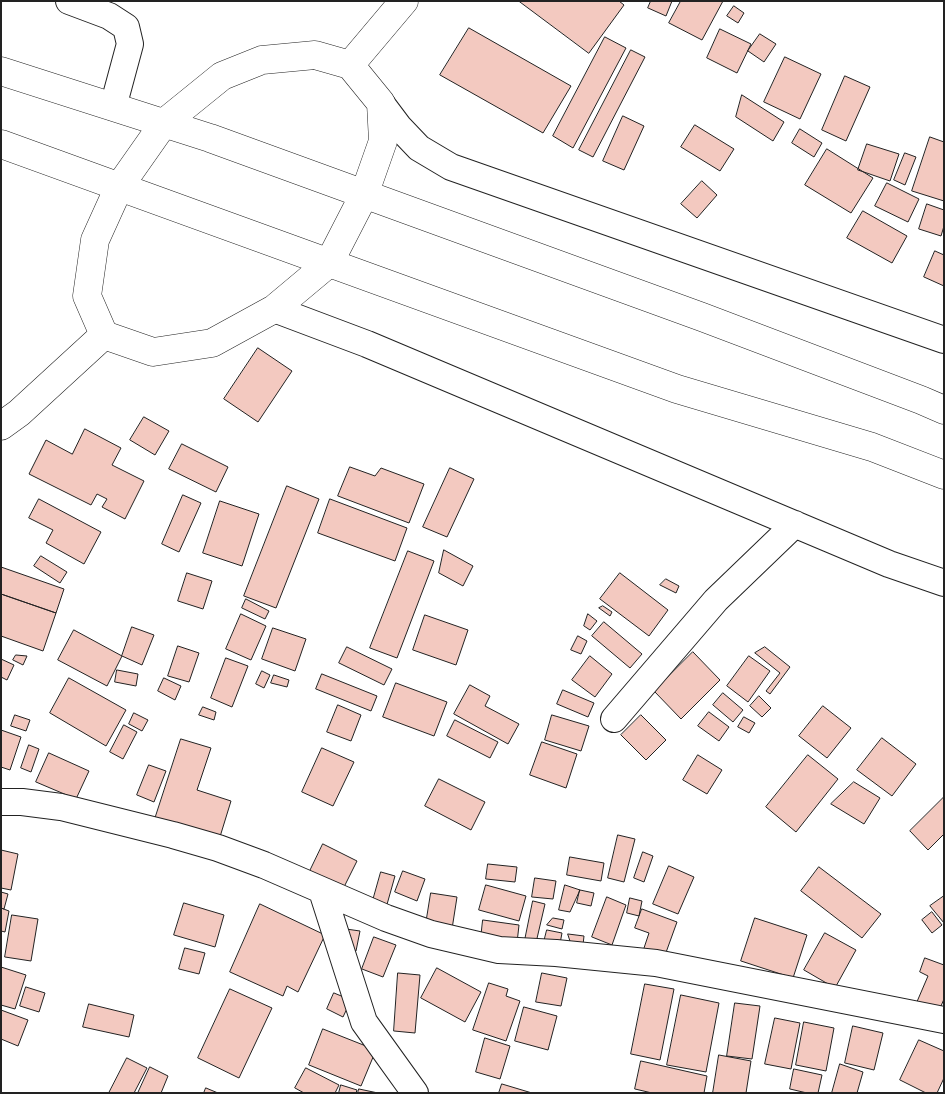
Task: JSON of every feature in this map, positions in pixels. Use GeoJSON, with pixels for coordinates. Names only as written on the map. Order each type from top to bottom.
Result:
{"type":"FeatureCollection","features":[{"type":"Feature","properties":{"kind":"main road"},"geometry":{"type":"LineString","coordinates":[[350,65],[404,1]]}},
{"type":"Feature","properties":{"kind":"main road"},"geometry":{"type":"LineString","coordinates":[[315,55],[350,65],[381,103],[383,141],[364,195],[329,263],[274,309],[212,343],[153,352],[104,335],[87,296],[95,240],[119,187],[164,123],[222,76],[262,60],[315,55]]}},
{"type":"Feature","properties":{"kind":"main road"},"geometry":{"type":"LineString","coordinates":[[1,71],[210,138],[711,321],[944,410]]}},
{"type":"Feature","properties":{"kind":"main road"},"geometry":{"type":"LineString","coordinates":[[1,144],[677,389],[872,447],[944,475]]}},
{"type":"Feature","properties":{"kind":"main road"},"geometry":{"type":"LineString","coordinates":[[1,426],[19,413],[104,335]]}},
{"type":"Feature","properties":{"kind":"street"},"geometry":{"type":"LineString","coordinates":[[69,1],[109,16],[126,27],[130,44],[113,107]]}},
{"type":"Feature","properties":{"kind":"street"},"geometry":{"type":"LineString","coordinates":[[381,103],[399,127],[419,148],[451,166],[944,340]]}},
{"type":"Feature","properties":{"kind":"street"},"geometry":{"type":"LineString","coordinates":[[274,309],[367,344],[889,564],[944,583]]}},
{"type":"Feature","properties":{"kind":"street"},"geometry":{"type":"LineString","coordinates":[[614,718],[716,600],[795,524]]}},
{"type":"Feature","properties":{"kind":"street"},"geometry":{"type":"LineString","coordinates":[[1,802],[22,802],[61,807],[218,848],[264,865],[386,918],[431,934],[499,950],[656,963],[944,1020]]}},
{"type":"Feature","properties":{"kind":"street"},"geometry":{"type":"LineString","coordinates":[[322,891],[364,1022],[415,1093]]}},
{"type":"Feature","properties":{"kind":"building"},"geometry":{"type":"Polygon","coordinates":[[[519,1],[619,1],[624,5],[589,53],[519,1]]]}},
{"type":"Feature","properties":{"kind":"building"},"geometry":{"type":"Polygon","coordinates":[[[651,1],[672,1],[666,16],[648,8],[651,1]]]}},
{"type":"Feature","properties":{"kind":"building"},"geometry":{"type":"Polygon","coordinates":[[[681,1],[723,1],[702,40],[669,23],[681,1]]]}},
{"type":"Feature","properties":{"kind":"building"},"geometry":{"type":"Polygon","coordinates":[[[734,6],[744,13],[738,23],[727,16],[734,6]]]}},
{"type":"Feature","properties":{"kind":"building"},"geometry":{"type":"Polygon","coordinates":[[[469,28],[571,86],[543,133],[440,75],[469,28]]]}},
{"type":"Feature","properties":{"kind":"building"},"geometry":{"type":"Polygon","coordinates":[[[720,29],[751,44],[737,73],[707,58],[720,29]]]}},
{"type":"Feature","properties":{"kind":"building"},"geometry":{"type":"Polygon","coordinates":[[[760,34],[776,44],[764,62],[748,51],[760,34]]]}},
{"type":"Feature","properties":{"kind":"building"},"geometry":{"type":"Polygon","coordinates":[[[605,37],[626,48],[573,148],[553,136],[605,37]]]}},
{"type":"Feature","properties":{"kind":"building"},"geometry":{"type":"Polygon","coordinates":[[[631,50],[645,57],[593,157],[579,150],[631,50]]]}},
{"type":"Feature","properties":{"kind":"building"},"geometry":{"type":"Polygon","coordinates":[[[785,57],[821,74],[800,119],[764,102],[785,57]]]}},
{"type":"Feature","properties":{"kind":"building"},"geometry":{"type":"Polygon","coordinates":[[[845,76],[870,87],[846,141],[822,130],[845,76]]]}},
{"type":"Feature","properties":{"kind":"building"},"geometry":{"type":"Polygon","coordinates":[[[742,95],[784,122],[773,141],[736,117],[742,95]]]}},
{"type":"Feature","properties":{"kind":"building"},"geometry":{"type":"Polygon","coordinates":[[[623,116],[644,126],[624,170],[603,161],[623,116]]]}},
{"type":"Feature","properties":{"kind":"building"},"geometry":{"type":"Polygon","coordinates":[[[695,125],[734,149],[720,171],[681,147],[695,125]]]}},
{"type":"Feature","properties":{"kind":"building"},"geometry":{"type":"Polygon","coordinates":[[[800,129],[822,143],[814,157],[792,143],[800,129]]]}},
{"type":"Feature","properties":{"kind":"building"},"geometry":{"type":"Polygon","coordinates":[[[930,137],[944,142],[944,201],[912,191],[930,137]]]}},
{"type":"Feature","properties":{"kind":"building"},"geometry":{"type":"Polygon","coordinates":[[[867,144],[899,154],[890,181],[858,170],[867,144]]]}},
{"type":"Feature","properties":{"kind":"building"},"geometry":{"type":"Polygon","coordinates":[[[827,149],[873,178],[851,213],[805,185],[827,149]]]}},
{"type":"Feature","properties":{"kind":"building"},"geometry":{"type":"Polygon","coordinates":[[[905,153],[916,157],[905,185],[894,180],[905,153]]]}},
{"type":"Feature","properties":{"kind":"building"},"geometry":{"type":"Polygon","coordinates":[[[702,181],[717,195],[697,218],[681,204],[702,181]]]}},
{"type":"Feature","properties":{"kind":"building"},"geometry":{"type":"Polygon","coordinates":[[[887,183],[919,199],[908,222],[875,206],[887,183]]]}},
{"type":"Feature","properties":{"kind":"building"},"geometry":{"type":"Polygon","coordinates":[[[927,204],[944,210],[944,226],[941,236],[919,229],[927,204]]]}},
{"type":"Feature","properties":{"kind":"building"},"geometry":{"type":"Polygon","coordinates":[[[863,211],[907,236],[892,263],[847,238],[863,211]]]}},
{"type":"Feature","properties":{"kind":"building"},"geometry":{"type":"Polygon","coordinates":[[[935,251],[944,255],[944,286],[924,277],[935,251]]]}},
{"type":"Feature","properties":{"kind":"building"},"geometry":{"type":"Polygon","coordinates":[[[258,348],[292,371],[258,422],[224,399],[258,348]]]}},
{"type":"Feature","properties":{"kind":"building"},"geometry":{"type":"Polygon","coordinates":[[[144,417],[169,431],[155,455],[130,440],[144,417]]]}},
{"type":"Feature","properties":{"kind":"building"},"geometry":{"type":"Polygon","coordinates":[[[85,429],[121,448],[112,465],[144,481],[125,519],[102,507],[107,499],[97,494],[91,505],[29,474],[46,440],[72,454],[85,429]]]}},
{"type":"Feature","properties":{"kind":"building"},"geometry":{"type":"Polygon","coordinates":[[[182,444],[228,467],[216,492],[169,469],[182,444]]]}},
{"type":"Feature","properties":{"kind":"building"},"geometry":{"type":"Polygon","coordinates":[[[350,467],[375,476],[381,468],[424,484],[409,523],[338,496],[350,467]]]}},
{"type":"Feature","properties":{"kind":"building"},"geometry":{"type":"Polygon","coordinates":[[[450,468],[474,479],[447,537],[423,527],[450,468]]]}},
{"type":"Feature","properties":{"kind":"building"},"geometry":{"type":"Polygon","coordinates":[[[287,486],[319,499],[276,608],[244,596],[287,486]]]}},
{"type":"Feature","properties":{"kind":"building"},"geometry":{"type":"Polygon","coordinates":[[[183,495],[201,503],[179,552],[162,544],[183,495]]]}},
{"type":"Feature","properties":{"kind":"building"},"geometry":{"type":"Polygon","coordinates":[[[39,499],[101,532],[84,564],[46,543],[53,530],[29,518],[39,499]]]}},
{"type":"Feature","properties":{"kind":"building"},"geometry":{"type":"Polygon","coordinates":[[[330,499],[407,528],[395,561],[318,533],[330,499]]]}},
{"type":"Feature","properties":{"kind":"building"},"geometry":{"type":"Polygon","coordinates":[[[220,501],[259,514],[242,566],[203,553],[220,501]]]}},
{"type":"Feature","properties":{"kind":"building"},"geometry":{"type":"Polygon","coordinates":[[[444,550],[473,566],[463,586],[439,573],[444,550]]]}},
{"type":"Feature","properties":{"kind":"building"},"geometry":{"type":"Polygon","coordinates":[[[408,551],[434,561],[397,658],[370,648],[408,551]]]}},
{"type":"Feature","properties":{"kind":"building"},"geometry":{"type":"Polygon","coordinates":[[[41,556],[67,572],[60,583],[34,566],[41,556]]]}},
{"type":"Feature","properties":{"kind":"building"},"geometry":{"type":"Polygon","coordinates":[[[1,567],[64,589],[56,613],[1,594],[1,567]]]}},
{"type":"Feature","properties":{"kind":"building"},"geometry":{"type":"Polygon","coordinates":[[[187,573],[212,581],[203,609],[178,601],[187,573]]]}},
{"type":"Feature","properties":{"kind":"building"},"geometry":{"type":"Polygon","coordinates":[[[620,573],[668,610],[649,636],[600,599],[620,573]]]}},
{"type":"Feature","properties":{"kind":"building"},"geometry":{"type":"Polygon","coordinates":[[[666,579],[679,586],[676,593],[660,585],[666,579]]]}},
{"type":"Feature","properties":{"kind":"building"},"geometry":{"type":"Polygon","coordinates":[[[1,594],[56,613],[43,651],[1,636],[1,594]]]}},
{"type":"Feature","properties":{"kind":"building"},"geometry":{"type":"Polygon","coordinates":[[[246,599],[269,611],[265,619],[242,608],[246,599]]]}},
{"type":"Feature","properties":{"kind":"building"},"geometry":{"type":"Polygon","coordinates":[[[603,606],[612,612],[610,616],[599,608],[603,606]]]}},
{"type":"Feature","properties":{"kind":"building"},"geometry":{"type":"Polygon","coordinates":[[[241,614],[266,626],[251,660],[226,649],[241,614]]]}},
{"type":"Feature","properties":{"kind":"building"},"geometry":{"type":"Polygon","coordinates":[[[588,614],[597,621],[590,630],[584,626],[588,614]]]}},
{"type":"Feature","properties":{"kind":"building"},"geometry":{"type":"Polygon","coordinates":[[[425,615],[468,630],[456,665],[413,650],[425,615]]]}},
{"type":"Feature","properties":{"kind":"building"},"geometry":{"type":"Polygon","coordinates":[[[604,622],[642,654],[630,668],[592,636],[604,622]]]}},
{"type":"Feature","properties":{"kind":"building"},"geometry":{"type":"Polygon","coordinates":[[[132,627],[154,635],[142,665],[122,656],[132,627]]]}},
{"type":"Feature","properties":{"kind":"building"},"geometry":{"type":"Polygon","coordinates":[[[273,628],[306,639],[295,671],[262,659],[273,628]]]}},
{"type":"Feature","properties":{"kind":"building"},"geometry":{"type":"Polygon","coordinates":[[[74,630],[122,656],[107,686],[58,660],[74,630]]]}},
{"type":"Feature","properties":{"kind":"building"},"geometry":{"type":"Polygon","coordinates":[[[578,636],[587,641],[581,654],[571,650],[578,636]]]}},
{"type":"Feature","properties":{"kind":"building"},"geometry":{"type":"Polygon","coordinates":[[[178,646],[199,653],[189,682],[168,676],[178,646]]]}},
{"type":"Feature","properties":{"kind":"building"},"geometry":{"type":"Polygon","coordinates":[[[347,647],[392,669],[384,685],[339,663],[347,647]]]}},
{"type":"Feature","properties":{"kind":"building"},"geometry":{"type":"Polygon","coordinates":[[[765,647],[790,667],[770,694],[766,691],[780,673],[755,653],[765,647]]]}},
{"type":"Feature","properties":{"kind":"building"},"geometry":{"type":"Polygon","coordinates":[[[693,652],[720,680],[681,719],[654,691],[693,652]]]}},
{"type":"Feature","properties":{"kind":"building"},"geometry":{"type":"Polygon","coordinates":[[[16,655],[27,656],[23,665],[13,660],[16,655]]]}},
{"type":"Feature","properties":{"kind":"building"},"geometry":{"type":"Polygon","coordinates":[[[590,656],[612,674],[595,697],[572,680],[590,656]]]}},
{"type":"Feature","properties":{"kind":"building"},"geometry":{"type":"Polygon","coordinates":[[[749,656],[770,671],[748,702],[727,686],[749,656]]]}},
{"type":"Feature","properties":{"kind":"building"},"geometry":{"type":"Polygon","coordinates":[[[226,658],[248,666],[232,707],[211,698],[226,658]]]}},
{"type":"Feature","properties":{"kind":"building"},"geometry":{"type":"Polygon","coordinates":[[[1,659],[14,665],[7,680],[1,677],[1,659]]]}},
{"type":"Feature","properties":{"kind":"building"},"geometry":{"type":"Polygon","coordinates":[[[117,670],[138,674],[136,686],[115,682],[117,670]]]}},
{"type":"Feature","properties":{"kind":"building"},"geometry":{"type":"Polygon","coordinates":[[[262,671],[270,675],[264,688],[256,684],[262,671]]]}},
{"type":"Feature","properties":{"kind":"building"},"geometry":{"type":"Polygon","coordinates":[[[322,674],[377,696],[371,711],[316,689],[322,674]]]}},
{"type":"Feature","properties":{"kind":"building"},"geometry":{"type":"Polygon","coordinates":[[[274,675],[289,680],[287,687],[271,683],[274,675]]]}},
{"type":"Feature","properties":{"kind":"building"},"geometry":{"type":"Polygon","coordinates":[[[69,678],[126,710],[106,746],[50,713],[69,678]]]}},
{"type":"Feature","properties":{"kind":"building"},"geometry":{"type":"Polygon","coordinates":[[[164,678],[181,686],[175,700],[158,691],[164,678]]]}},
{"type":"Feature","properties":{"kind":"building"},"geometry":{"type":"Polygon","coordinates":[[[396,683],[447,702],[434,736],[383,717],[396,683]]]}},
{"type":"Feature","properties":{"kind":"building"},"geometry":{"type":"Polygon","coordinates":[[[470,685],[490,696],[485,706],[519,724],[508,744],[454,714],[470,685]]]}},
{"type":"Feature","properties":{"kind":"building"},"geometry":{"type":"Polygon","coordinates":[[[563,690],[594,703],[588,717],[557,704],[563,690]]]}},
{"type":"Feature","properties":{"kind":"building"},"geometry":{"type":"Polygon","coordinates":[[[723,693],[743,710],[733,722],[713,705],[723,693]]]}},
{"type":"Feature","properties":{"kind":"building"},"geometry":{"type":"Polygon","coordinates":[[[759,696],[771,708],[762,717],[750,706],[759,696]]]}},
{"type":"Feature","properties":{"kind":"building"},"geometry":{"type":"Polygon","coordinates":[[[338,705],[361,715],[351,741],[327,732],[338,705]]]}},
{"type":"Feature","properties":{"kind":"building"},"geometry":{"type":"Polygon","coordinates":[[[823,706],[851,728],[827,758],[799,736],[823,706]]]}},
{"type":"Feature","properties":{"kind":"building"},"geometry":{"type":"Polygon","coordinates":[[[203,707],[216,712],[214,720],[199,715],[203,707]]]}},
{"type":"Feature","properties":{"kind":"building"},"geometry":{"type":"Polygon","coordinates":[[[709,712],[729,727],[719,741],[698,726],[709,712]]]}},
{"type":"Feature","properties":{"kind":"building"},"geometry":{"type":"Polygon","coordinates":[[[134,713],[148,720],[142,731],[129,724],[134,713]]]}},
{"type":"Feature","properties":{"kind":"building"},"geometry":{"type":"Polygon","coordinates":[[[15,715],[30,720],[26,731],[11,726],[15,715]]]}},
{"type":"Feature","properties":{"kind":"building"},"geometry":{"type":"Polygon","coordinates":[[[552,715],[589,726],[581,751],[545,740],[552,715]]]}},
{"type":"Feature","properties":{"kind":"building"},"geometry":{"type":"Polygon","coordinates":[[[641,715],[666,740],[646,760],[621,735],[641,715]]]}},
{"type":"Feature","properties":{"kind":"building"},"geometry":{"type":"Polygon","coordinates":[[[744,717],[755,723],[749,733],[738,727],[744,717]]]}},
{"type":"Feature","properties":{"kind":"building"},"geometry":{"type":"Polygon","coordinates":[[[455,720],[498,742],[490,758],[447,736],[455,720]]]}},
{"type":"Feature","properties":{"kind":"building"},"geometry":{"type":"Polygon","coordinates":[[[124,725],[137,732],[123,759],[110,752],[124,725]]]}},
{"type":"Feature","properties":{"kind":"building"},"geometry":{"type":"Polygon","coordinates":[[[1,730],[21,737],[10,770],[1,767],[1,730]]]}},
{"type":"Feature","properties":{"kind":"building"},"geometry":{"type":"Polygon","coordinates":[[[882,738],[916,764],[892,796],[857,770],[882,738]]]}},
{"type":"Feature","properties":{"kind":"building"},"geometry":{"type":"Polygon","coordinates":[[[181,739],[211,748],[197,790],[231,801],[219,840],[155,819],[181,739]]]}},
{"type":"Feature","properties":{"kind":"building"},"geometry":{"type":"Polygon","coordinates":[[[542,742],[577,754],[566,788],[530,775],[542,742]]]}},
{"type":"Feature","properties":{"kind":"building"},"geometry":{"type":"Polygon","coordinates":[[[29,745],[39,749],[31,772],[21,768],[29,745]]]}},
{"type":"Feature","properties":{"kind":"building"},"geometry":{"type":"Polygon","coordinates":[[[322,748],[354,762],[333,806],[302,792],[322,748]]]}},
{"type":"Feature","properties":{"kind":"building"},"geometry":{"type":"Polygon","coordinates":[[[49,753],[89,771],[76,799],[36,782],[49,753]]]}},
{"type":"Feature","properties":{"kind":"building"},"geometry":{"type":"Polygon","coordinates":[[[698,755],[722,770],[707,794],[683,780],[698,755]]]}},
{"type":"Feature","properties":{"kind":"building"},"geometry":{"type":"Polygon","coordinates":[[[808,755],[838,779],[796,832],[766,807],[808,755]]]}},
{"type":"Feature","properties":{"kind":"building"},"geometry":{"type":"Polygon","coordinates":[[[149,765],[166,771],[154,802],[137,795],[149,765]]]}},
{"type":"Feature","properties":{"kind":"building"},"geometry":{"type":"Polygon","coordinates":[[[439,779],[485,802],[471,830],[425,806],[439,779]]]}},
{"type":"Feature","properties":{"kind":"building"},"geometry":{"type":"Polygon","coordinates":[[[854,782],[880,798],[864,824],[831,804],[854,782]]]}},
{"type":"Feature","properties":{"kind":"building"},"geometry":{"type":"Polygon","coordinates":[[[944,797],[944,834],[928,850],[910,831],[944,797]]]}},
{"type":"Feature","properties":{"kind":"building"},"geometry":{"type":"Polygon","coordinates":[[[618,835],[635,839],[624,882],[608,878],[618,835]]]}},
{"type":"Feature","properties":{"kind":"building"},"geometry":{"type":"Polygon","coordinates":[[[323,844],[357,861],[344,887],[310,871],[323,844]]]}},
{"type":"Feature","properties":{"kind":"building"},"geometry":{"type":"Polygon","coordinates":[[[1,850],[18,854],[11,890],[1,888],[1,850]]]}},
{"type":"Feature","properties":{"kind":"building"},"geometry":{"type":"Polygon","coordinates":[[[643,852],[653,856],[644,882],[634,878],[643,852]]]}},
{"type":"Feature","properties":{"kind":"building"},"geometry":{"type":"Polygon","coordinates":[[[570,857],[604,863],[601,881],[567,875],[570,857]]]}},
{"type":"Feature","properties":{"kind":"building"},"geometry":{"type":"Polygon","coordinates":[[[488,864],[517,867],[515,882],[486,879],[488,864]]]}},
{"type":"Feature","properties":{"kind":"building"},"geometry":{"type":"Polygon","coordinates":[[[669,866],[694,877],[678,914],[653,904],[669,866]]]}},
{"type":"Feature","properties":{"kind":"building"},"geometry":{"type":"Polygon","coordinates":[[[819,867],[881,914],[862,938],[801,891],[819,867]]]}},
{"type":"Feature","properties":{"kind":"building"},"geometry":{"type":"Polygon","coordinates":[[[403,871],[425,879],[417,901],[395,892],[403,871]]]}},
{"type":"Feature","properties":{"kind":"building"},"geometry":{"type":"Polygon","coordinates":[[[381,872],[395,876],[386,908],[372,904],[381,872]]]}},
{"type":"Feature","properties":{"kind":"building"},"geometry":{"type":"Polygon","coordinates":[[[535,878],[556,881],[553,899],[532,897],[535,878]]]}},
{"type":"Feature","properties":{"kind":"building"},"geometry":{"type":"Polygon","coordinates":[[[486,885],[526,896],[519,921],[479,910],[486,885]]]}},
{"type":"Feature","properties":{"kind":"building"},"geometry":{"type":"Polygon","coordinates":[[[565,885],[580,890],[570,912],[559,910],[565,885]]]}},
{"type":"Feature","properties":{"kind":"building"},"geometry":{"type":"Polygon","coordinates":[[[580,890],[594,893],[591,906],[577,903],[580,890]]]}},
{"type":"Feature","properties":{"kind":"building"},"geometry":{"type":"Polygon","coordinates":[[[1,892],[8,894],[4,909],[1,908],[1,892]]]}},
{"type":"Feature","properties":{"kind":"building"},"geometry":{"type":"Polygon","coordinates":[[[431,893],[457,897],[452,929],[426,924],[431,893]]]}},
{"type":"Feature","properties":{"kind":"building"},"geometry":{"type":"Polygon","coordinates":[[[944,896],[944,923],[930,906],[944,896]]]}},
{"type":"Feature","properties":{"kind":"building"},"geometry":{"type":"Polygon","coordinates":[[[607,897],[626,905],[612,945],[592,937],[607,897]]]}},
{"type":"Feature","properties":{"kind":"building"},"geometry":{"type":"Polygon","coordinates":[[[630,898],[642,901],[639,916],[627,913],[630,898]]]}},
{"type":"Feature","properties":{"kind":"building"},"geometry":{"type":"Polygon","coordinates":[[[533,901],[545,904],[535,947],[524,945],[533,901]]]}},
{"type":"Feature","properties":{"kind":"building"},"geometry":{"type":"Polygon","coordinates":[[[184,903],[224,915],[215,947],[174,935],[184,903]]]}},
{"type":"Feature","properties":{"kind":"building"},"geometry":{"type":"Polygon","coordinates":[[[260,904],[325,935],[298,992],[287,986],[283,996],[230,972],[260,904]]]}},
{"type":"Feature","properties":{"kind":"building"},"geometry":{"type":"Polygon","coordinates":[[[1,908],[9,911],[5,932],[1,931],[1,908]]]}},
{"type":"Feature","properties":{"kind":"building"},"geometry":{"type":"Polygon","coordinates":[[[642,909],[677,922],[664,958],[643,951],[649,933],[635,928],[642,909]]]}},
{"type":"Feature","properties":{"kind":"building"},"geometry":{"type":"Polygon","coordinates":[[[932,912],[942,925],[932,933],[922,920],[932,912]]]}},
{"type":"Feature","properties":{"kind":"building"},"geometry":{"type":"Polygon","coordinates":[[[12,915],[38,919],[31,961],[5,957],[12,915]]]}},
{"type":"Feature","properties":{"kind":"building"},"geometry":{"type":"Polygon","coordinates":[[[553,918],[564,920],[562,929],[547,925],[553,918]]]}},
{"type":"Feature","properties":{"kind":"building"},"geometry":{"type":"Polygon","coordinates":[[[755,918],[807,935],[793,978],[741,961],[755,918]]]}},
{"type":"Feature","properties":{"kind":"building"},"geometry":{"type":"Polygon","coordinates":[[[483,920],[519,925],[517,943],[481,938],[483,920]]]}},
{"type":"Feature","properties":{"kind":"building"},"geometry":{"type":"Polygon","coordinates":[[[346,929],[360,931],[356,951],[342,949],[346,929]]]}},
{"type":"Feature","properties":{"kind":"building"},"geometry":{"type":"Polygon","coordinates":[[[547,930],[562,933],[559,949],[543,946],[547,930]]]}},
{"type":"Feature","properties":{"kind":"building"},"geometry":{"type":"Polygon","coordinates":[[[825,933],[856,950],[835,988],[804,970],[825,933]]]}},
{"type":"Feature","properties":{"kind":"building"},"geometry":{"type":"Polygon","coordinates":[[[568,934],[584,936],[583,945],[571,943],[568,934]]]}},
{"type":"Feature","properties":{"kind":"building"},"geometry":{"type":"Polygon","coordinates":[[[374,937],[396,945],[383,977],[362,969],[374,937]]]}},
{"type":"Feature","properties":{"kind":"building"},"geometry":{"type":"Polygon","coordinates":[[[185,948],[205,953],[199,974],[179,969],[185,948]]]}},
{"type":"Feature","properties":{"kind":"building"},"geometry":{"type":"Polygon","coordinates":[[[925,958],[944,965],[944,999],[938,1013],[916,1004],[928,976],[920,972],[925,958]]]}},
{"type":"Feature","properties":{"kind":"building"},"geometry":{"type":"Polygon","coordinates":[[[1,967],[26,975],[15,1009],[1,1005],[1,967]]]}},
{"type":"Feature","properties":{"kind":"building"},"geometry":{"type":"Polygon","coordinates":[[[437,968],[481,992],[465,1022],[421,998],[437,968]]]}},
{"type":"Feature","properties":{"kind":"building"},"geometry":{"type":"Polygon","coordinates":[[[398,973],[420,975],[415,1033],[394,1031],[398,973]]]}},
{"type":"Feature","properties":{"kind":"building"},"geometry":{"type":"Polygon","coordinates":[[[542,973],[567,978],[561,1006],[536,1002],[542,973]]]}},
{"type":"Feature","properties":{"kind":"building"},"geometry":{"type":"Polygon","coordinates":[[[489,983],[508,989],[506,996],[520,1001],[506,1041],[473,1030],[489,983]]]}},
{"type":"Feature","properties":{"kind":"building"},"geometry":{"type":"Polygon","coordinates":[[[645,984],[674,989],[660,1060],[631,1054],[645,984]]]}},
{"type":"Feature","properties":{"kind":"building"},"geometry":{"type":"Polygon","coordinates":[[[26,987],[45,993],[39,1012],[20,1006],[26,987]]]}},
{"type":"Feature","properties":{"kind":"building"},"geometry":{"type":"Polygon","coordinates":[[[230,989],[272,1008],[239,1078],[198,1058],[230,989]]]}},
{"type":"Feature","properties":{"kind":"building"},"geometry":{"type":"Polygon","coordinates":[[[334,993],[351,1000],[343,1017],[327,1009],[334,993]]]}},
{"type":"Feature","properties":{"kind":"building"},"geometry":{"type":"Polygon","coordinates":[[[681,995],[719,1003],[706,1072],[667,1065],[681,995]]]}},
{"type":"Feature","properties":{"kind":"building"},"geometry":{"type":"Polygon","coordinates":[[[735,1003],[760,1006],[752,1059],[727,1056],[735,1003]]]}},
{"type":"Feature","properties":{"kind":"building"},"geometry":{"type":"Polygon","coordinates":[[[89,1004],[134,1015],[129,1037],[83,1027],[89,1004]]]}},
{"type":"Feature","properties":{"kind":"building"},"geometry":{"type":"Polygon","coordinates":[[[524,1007],[557,1016],[548,1050],[515,1041],[524,1007]]]}},
{"type":"Feature","properties":{"kind":"building"},"geometry":{"type":"Polygon","coordinates":[[[1,1010],[28,1020],[18,1046],[1,1039],[1,1010]]]}},
{"type":"Feature","properties":{"kind":"building"},"geometry":{"type":"Polygon","coordinates":[[[775,1018],[800,1023],[791,1069],[765,1064],[775,1018]]]}},
{"type":"Feature","properties":{"kind":"building"},"geometry":{"type":"Polygon","coordinates":[[[804,1022],[834,1028],[826,1071],[796,1065],[804,1022]]]}},
{"type":"Feature","properties":{"kind":"building"},"geometry":{"type":"Polygon","coordinates":[[[853,1026],[883,1033],[874,1070],[845,1063],[853,1026]]]}},
{"type":"Feature","properties":{"kind":"building"},"geometry":{"type":"Polygon","coordinates":[[[323,1029],[376,1050],[361,1086],[309,1065],[323,1029]]]}},
{"type":"Feature","properties":{"kind":"building"},"geometry":{"type":"Polygon","coordinates":[[[485,1038],[510,1046],[500,1079],[476,1072],[485,1038]]]}},
{"type":"Feature","properties":{"kind":"building"},"geometry":{"type":"Polygon","coordinates":[[[919,1040],[944,1051],[944,1078],[937,1093],[926,1093],[900,1080],[919,1040]]]}},
{"type":"Feature","properties":{"kind":"building"},"geometry":{"type":"Polygon","coordinates":[[[719,1055],[751,1061],[746,1093],[713,1093],[719,1055]]]}},
{"type":"Feature","properties":{"kind":"building"},"geometry":{"type":"Polygon","coordinates":[[[127,1058],[147,1068],[134,1093],[109,1093],[127,1058]]]}},
{"type":"Feature","properties":{"kind":"building"},"geometry":{"type":"Polygon","coordinates":[[[641,1061],[707,1076],[704,1093],[652,1093],[635,1089],[641,1061]]]}},
{"type":"Feature","properties":{"kind":"building"},"geometry":{"type":"Polygon","coordinates":[[[840,1064],[863,1072],[857,1093],[832,1093],[840,1064]]]}},
{"type":"Feature","properties":{"kind":"building"},"geometry":{"type":"Polygon","coordinates":[[[150,1067],[168,1076],[161,1093],[138,1093],[150,1067]]]}},
{"type":"Feature","properties":{"kind":"building"},"geometry":{"type":"Polygon","coordinates":[[[306,1068],[339,1085],[335,1093],[304,1093],[295,1088],[306,1068]]]}},
{"type":"Feature","properties":{"kind":"building"},"geometry":{"type":"Polygon","coordinates":[[[794,1069],[822,1075],[818,1093],[807,1093],[790,1089],[794,1069]]]}},
{"type":"Feature","properties":{"kind":"building"},"geometry":{"type":"Polygon","coordinates":[[[502,1084],[532,1093],[499,1093],[502,1084]]]}},
{"type":"Feature","properties":{"kind":"building"},"geometry":{"type":"Polygon","coordinates":[[[341,1085],[357,1090],[356,1093],[339,1093],[341,1085]]]}},
{"type":"Feature","properties":{"kind":"building"},"geometry":{"type":"Polygon","coordinates":[[[206,1088],[218,1093],[204,1093],[206,1088]]]}},
{"type":"Feature","properties":{"kind":"building"},"geometry":{"type":"Polygon","coordinates":[[[359,1089],[378,1093],[358,1093],[359,1089]]]}}]}
